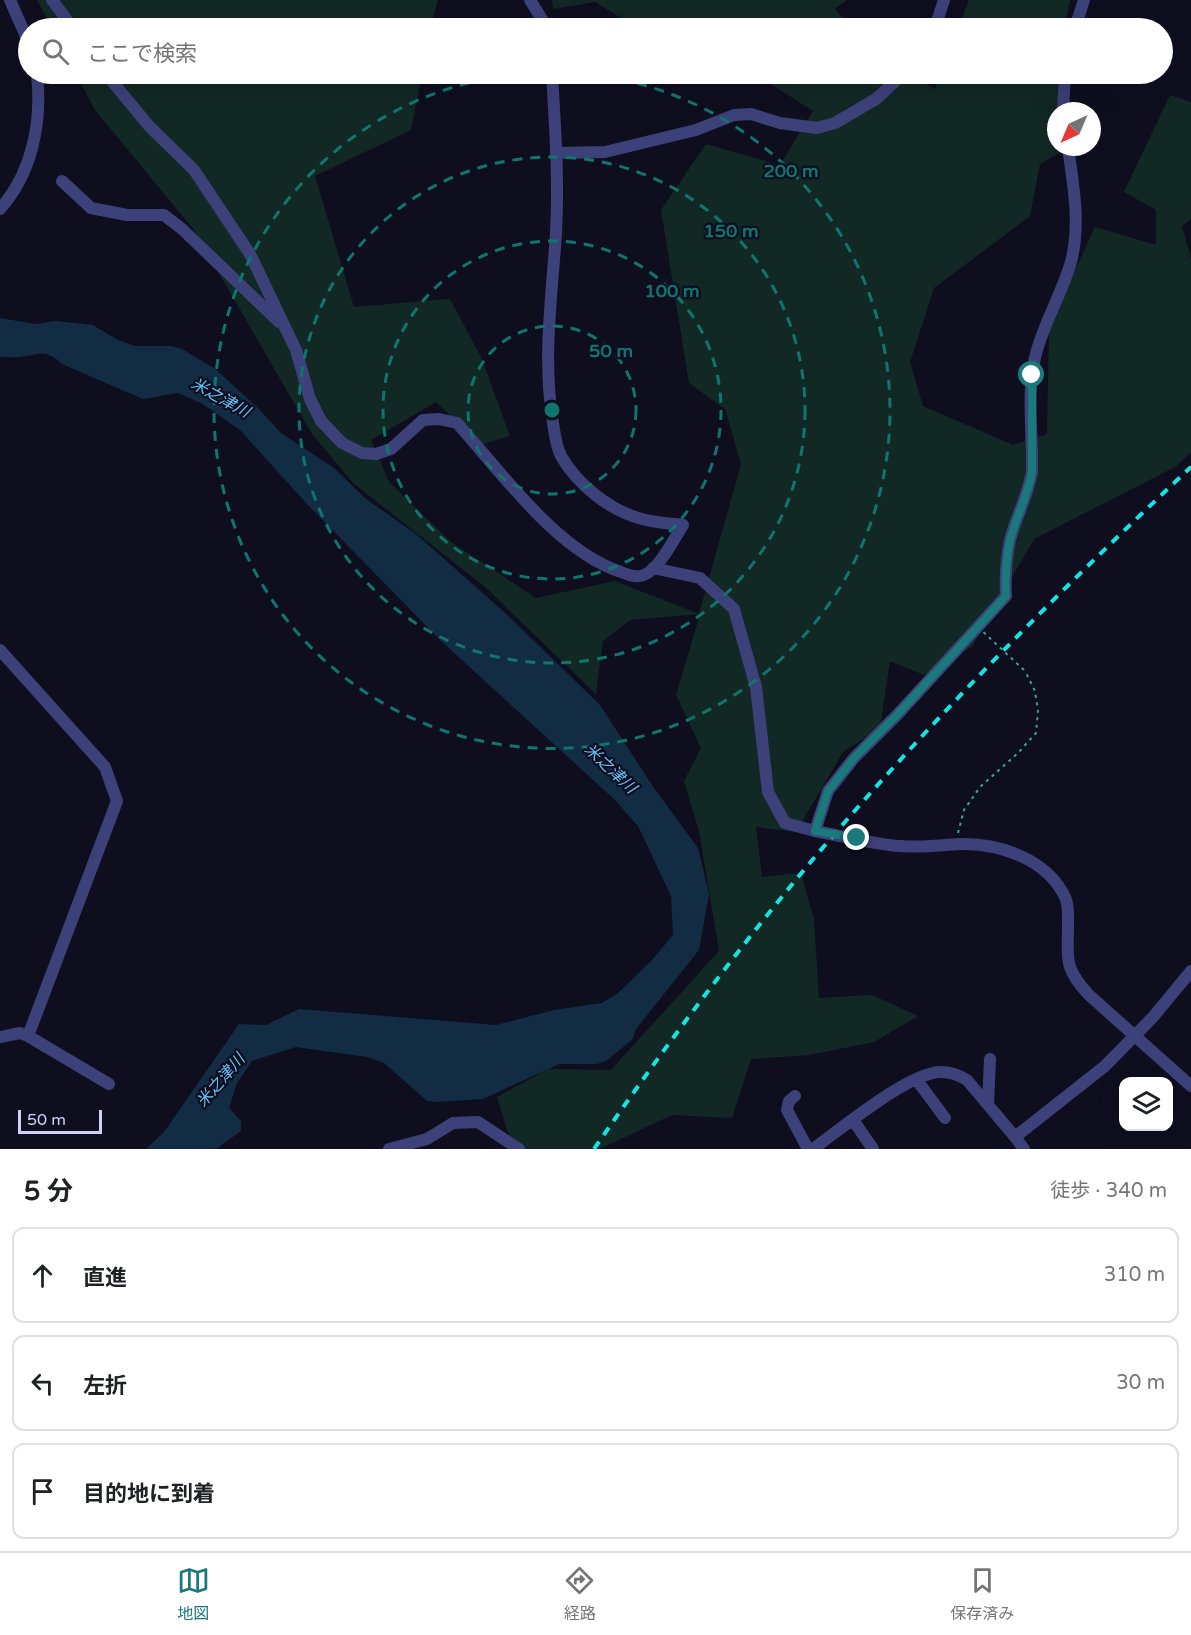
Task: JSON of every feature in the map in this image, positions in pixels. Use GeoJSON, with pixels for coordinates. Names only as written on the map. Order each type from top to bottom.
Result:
{"type":"FeatureCollection","features":[{"type":"Feature","properties":{"kind":"street"},"geometry":{"type":"LineString","coordinates":[[10,0],[18,18]]}},
{"type":"Feature","properties":{"kind":"street"},"geometry":{"type":"LineString","coordinates":[[52,0],[66,18]]}},
{"type":"Feature","properties":{"kind":"street"},"geometry":{"type":"LineString","coordinates":[[530,0],[541,18]]}},
{"type":"Feature","properties":{"kind":"street"},"geometry":{"type":"LineString","coordinates":[[938,18],[944,0]]}},
{"type":"Feature","properties":{"kind":"street"},"geometry":{"type":"LineString","coordinates":[[1078,18],[1084,0]]}},
{"type":"Feature","properties":{"kind":"street"},"geometry":{"type":"LineString","coordinates":[[0,209],[28,164],[38,121],[38,84]]}},
{"type":"Feature","properties":{"kind":"street"},"geometry":{"type":"LineString","coordinates":[[114,84],[149,126],[194,170],[250,254],[296,350],[310,399],[321,421],[342,443],[362,453],[376,454],[391,449],[423,420],[439,419],[457,423],[548,524],[584,553],[606,567],[634,577],[645,575],[658,562],[683,525],[641,519],[620,510],[600,498],[572,472],[560,453],[554,432],[549,396],[547,350],[556,232],[556,153],[553,84]]}},
{"type":"Feature","properties":{"kind":"street"},"geometry":{"type":"LineString","coordinates":[[556,153],[605,152],[696,130],[734,115],[751,114],[780,123],[817,128],[835,123],[876,99],[892,84]]}},
{"type":"Feature","properties":{"kind":"street"},"geometry":{"type":"LineString","coordinates":[[1063,102],[1064,84]]}},
{"type":"Feature","properties":{"kind":"street"},"geometry":{"type":"LineString","coordinates":[[815,831],[828,791],[854,758],[898,714],[1006,596],[1005,568],[1011,538],[1030,483],[1033,443],[1032,375],[1037,348],[1071,261],[1076,230],[1076,196],[1069,156]]}},
{"type":"Feature","properties":{"kind":"street"},"geometry":{"type":"LineString","coordinates":[[62,181],[91,208],[127,215],[164,215],[284,327]]}},
{"type":"Feature","properties":{"kind":"street"},"geometry":{"type":"LineString","coordinates":[[652,567],[700,578],[734,609],[756,687],[768,792],[785,823],[815,831],[899,846],[930,847],[963,844],[1012,851],[1040,867],[1057,884],[1069,906],[1066,954],[1074,979],[1191,1086]]}},
{"type":"Feature","properties":{"kind":"street"},"geometry":{"type":"LineString","coordinates":[[0,650],[105,767],[117,801],[28,1036]]}},
{"type":"Feature","properties":{"kind":"street"},"geometry":{"type":"LineString","coordinates":[[1015,1137],[1105,1066],[1191,971]]}},
{"type":"Feature","properties":{"kind":"street"},"geometry":{"type":"LineString","coordinates":[[0,1037],[20,1033],[28,1036],[109,1084]]}},
{"type":"Feature","properties":{"kind":"street"},"geometry":{"type":"LineString","coordinates":[[988,1105],[990,1059]]}},
{"type":"Feature","properties":{"kind":"street"},"geometry":{"type":"LineString","coordinates":[[813,1149],[896,1090],[916,1079],[939,1072],[958,1075],[967,1080],[1024,1149]]}},
{"type":"Feature","properties":{"kind":"street"},"geometry":{"type":"LineString","coordinates":[[916,1079],[945,1118]]}},
{"type":"Feature","properties":{"kind":"street"},"geometry":{"type":"LineString","coordinates":[[795,1096],[789,1101],[787,1110],[808,1149]]}},
{"type":"Feature","properties":{"kind":"street"},"geometry":{"type":"LineString","coordinates":[[853,1120],[873,1149]]}},
{"type":"Feature","properties":{"kind":"street"},"geometry":{"type":"LineString","coordinates":[[389,1149],[427,1139],[453,1123],[478,1122],[519,1149]]}},
{"type":"Feature","properties":{"kind":"path"},"geometry":{"type":"LineString","coordinates":[[954,845],[964,810],[980,787],[1017,754],[1036,733],[1038,711],[1035,691],[1025,671],[978,627]]}},
{"type":"Feature","properties":{"kind":"green space"},"geometry":{"type":"Polygon","coordinates":[[[37,0],[438,0],[433,18],[47,18],[37,0]]]}},
{"type":"Feature","properties":{"kind":"green space"},"geometry":{"type":"Polygon","coordinates":[[[552,0],[847,0],[835,9],[843,18],[621,18],[595,2],[553,9],[552,0]]]}},
{"type":"Feature","properties":{"kind":"green space"},"geometry":{"type":"Polygon","coordinates":[[[969,0],[1070,0],[1066,18],[962,18],[969,0]]]}},
{"type":"Feature","properties":{"kind":"green space"},"geometry":{"type":"Polygon","coordinates":[[[81,84],[420,84],[411,130],[315,176],[354,307],[450,299],[482,359],[510,436],[480,445],[436,402],[371,440],[389,482],[451,542],[536,598],[615,581],[699,614],[741,464],[725,409],[689,383],[661,210],[706,144],[780,165],[813,111],[771,84],[926,84],[935,89],[937,84],[1063,84],[1065,102],[1047,102],[1047,156],[1054,156],[1040,164],[1030,216],[934,288],[910,362],[923,406],[1013,445],[1047,434],[1049,327],[1095,227],[1156,245],[1156,210],[1124,192],[1170,95],[1191,102],[1191,219],[1182,226],[1191,259],[1191,452],[1175,467],[1034,539],[972,647],[924,675],[890,661],[880,728],[843,752],[796,832],[756,827],[762,877],[801,873],[814,919],[819,998],[872,995],[918,1016],[874,1042],[809,1055],[751,1059],[732,1118],[672,1115],[600,1149],[526,1149],[508,1133],[497,1097],[548,1069],[611,1070],[719,951],[699,831],[684,781],[701,748],[676,695],[700,614],[630,620],[603,641],[596,694],[484,586],[354,484],[312,434],[194,230],[95,110],[81,84]]]}},
{"type":"Feature","properties":{"kind":"water","name":"米之津川"},"geometry":{"type":"Polygon","coordinates":[[[0,318],[36,324],[56,321],[93,325],[118,340],[135,346],[171,346],[182,349],[214,368],[256,406],[281,433],[334,468],[366,499],[416,534],[503,611],[600,705],[654,788],[698,848],[709,894],[699,950],[636,1029],[632,1040],[606,1061],[597,1064],[559,1064],[483,1099],[436,1102],[427,1101],[384,1063],[367,1057],[296,1047],[252,1061],[237,1083],[229,1108],[241,1121],[241,1131],[216,1149],[146,1149],[164,1132],[239,1024],[266,1025],[299,1009],[496,1025],[554,1010],[602,1003],[617,994],[651,961],[673,935],[671,896],[638,826],[615,800],[440,640],[306,503],[240,430],[201,403],[178,393],[143,399],[62,364],[47,354],[0,357],[0,318]]]}},
{"type":"Feature","properties":{"kind":"railway"},"geometry":{"type":"LineString","coordinates":[[594,1149],[728,965],[859,806],[997,657],[1191,467]]}},
{"type":"Feature","properties":{"kind":"route"},"geometry":{"type":"LineString","coordinates":[[857,838],[815,831],[828,791],[854,758],[898,714],[1006,596],[1005,568],[1011,538],[1032,472],[1032,375]]}}]}
